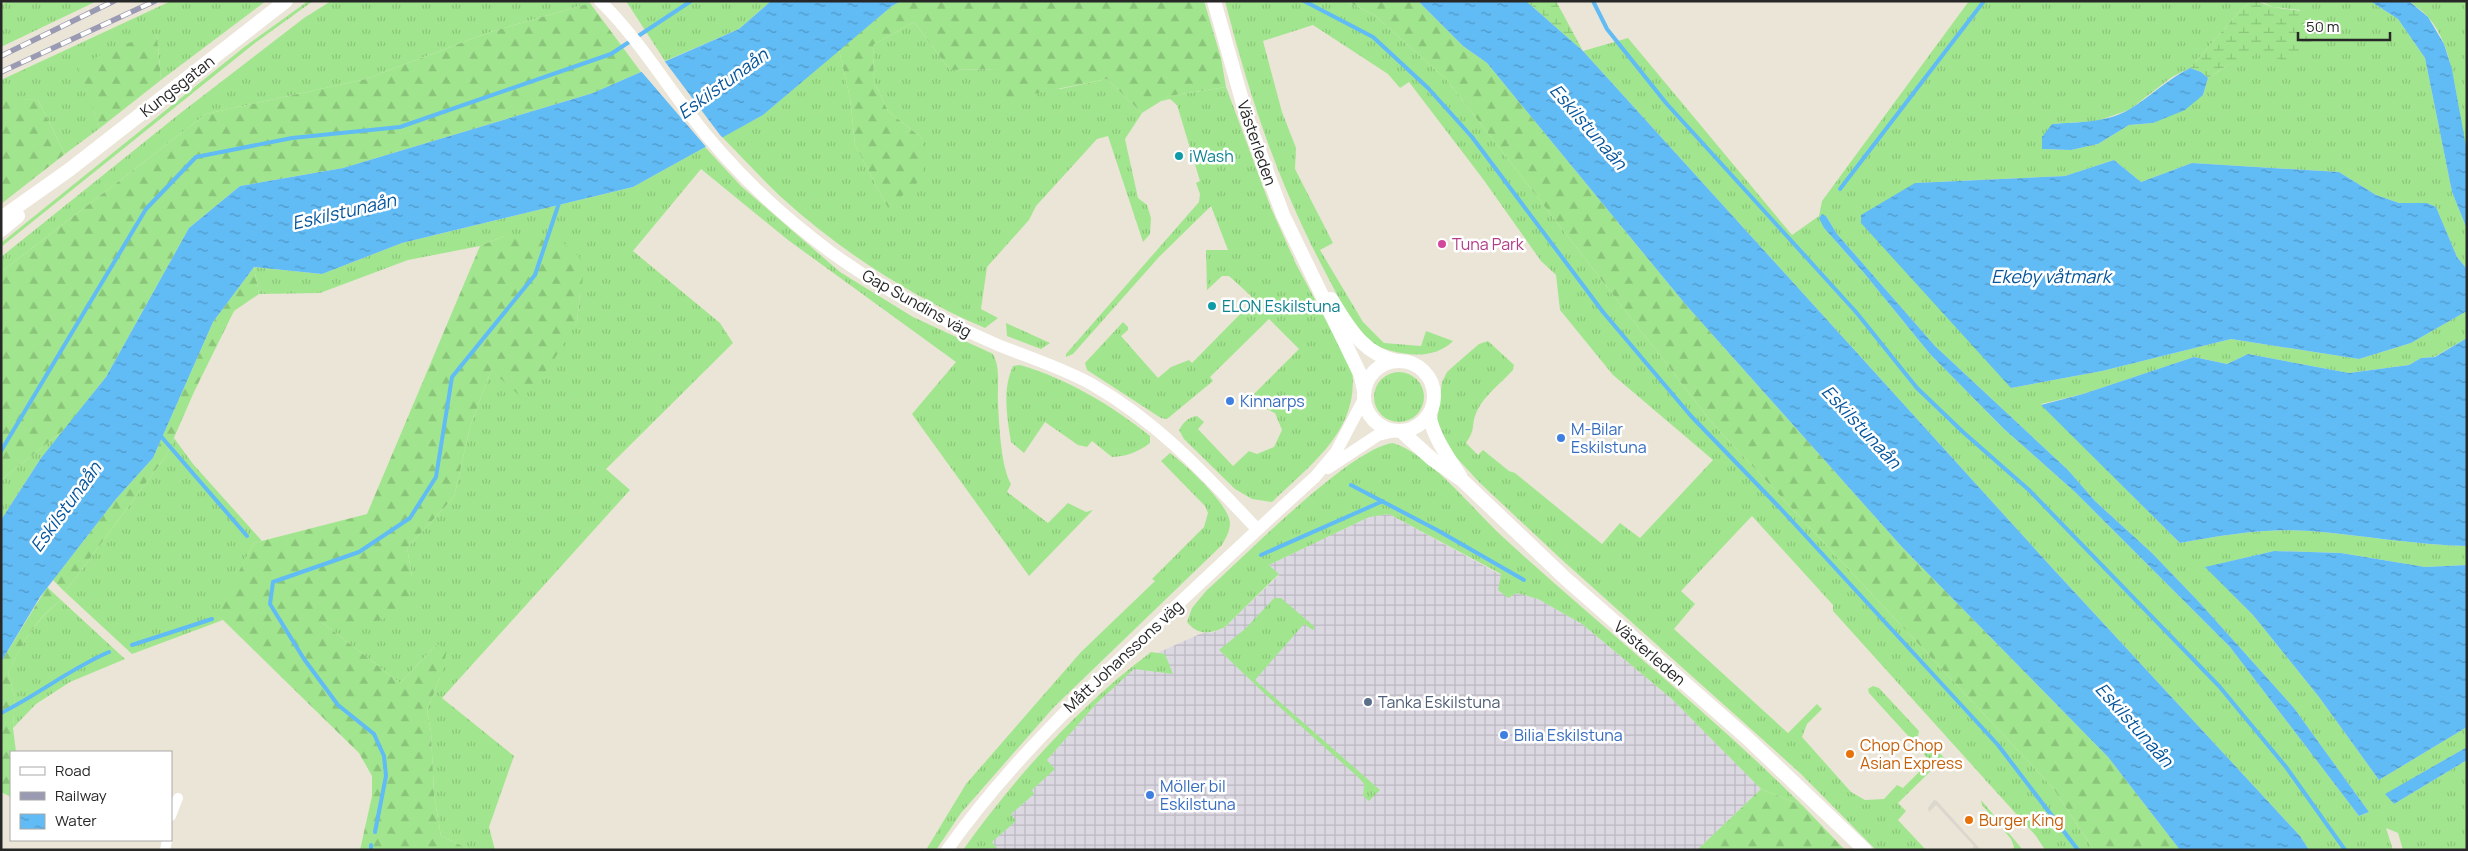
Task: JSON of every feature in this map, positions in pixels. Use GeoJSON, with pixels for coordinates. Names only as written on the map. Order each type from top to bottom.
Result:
{"type":"FeatureCollection","features":[{"type":"Feature","properties":{"kind":"main road","name":"Kungsgatan"},"geometry":{"type":"LineString","coordinates":[[1,218],[69,170],[286,1]]}},
{"type":"Feature","properties":{"kind":"main road","name":"Västerleden"},"geometry":{"type":"LineString","coordinates":[[1214,4],[1247,118],[1282,216],[1361,376],[1364,395]]}},
{"type":"Feature","properties":{"kind":"main road","name":"Kungsgatan"},"geometry":{"type":"LineString","coordinates":[[1,230],[69,170]]}},
{"type":"Feature","properties":{"kind":"main road","name":"Västerleden"},"geometry":{"type":"LineString","coordinates":[[1314,279],[1326,292],[1353,333],[1381,358],[1397,361]]}},
{"type":"Feature","properties":{"kind":"main road"},"geometry":{"type":"LineString","coordinates":[[1397,361],[1417,366],[1430,379],[1434,396],[1429,414],[1414,428],[1398,431],[1385,428],[1375,421],[1368,411],[1364,395],[1369,378],[1378,368],[1397,361]]}},
{"type":"Feature","properties":{"kind":"main road","name":"Västerleden"},"geometry":{"type":"LineString","coordinates":[[1429,414],[1431,424],[1442,447],[1462,480]]}},
{"type":"Feature","properties":{"kind":"main road","name":"Västerleden"},"geometry":{"type":"LineString","coordinates":[[1398,431],[1432,459],[1462,480],[1566,579],[1746,737],[1865,850]]}},
{"type":"Feature","properties":{"kind":"main road","name":"Västerleden"},"geometry":{"type":"LineString","coordinates":[[1838,826],[1856,850]]}},
{"type":"Feature","properties":{"kind":"street","name":"Gap Sundins väg"},"geometry":{"type":"LineString","coordinates":[[600,1],[621,21],[689,114],[728,159],[767,198],[816,241],[887,289],[957,326],[1074,375],[1136,412],[1192,459],[1257,529]]}},
{"type":"Feature","properties":{"kind":"street","name":"Gap Sundins väg"},"geometry":{"type":"LineString","coordinates":[[612,1],[621,21]]}},
{"type":"Feature","properties":{"kind":"street","name":"Mått Johanssons väg"},"geometry":{"type":"LineString","coordinates":[[947,850],[984,802],[1040,736],[1315,476],[1336,452],[1364,395]]}},
{"type":"Feature","properties":{"kind":"street","name":"Mått Johanssons väg"},"geometry":{"type":"LineString","coordinates":[[1315,476],[1378,435],[1398,431]]}},
{"type":"Feature","properties":{"kind":"street"},"geometry":{"type":"LineString","coordinates":[[172,813],[178,798]]}},
{"type":"Feature","properties":{"kind":"shaded area"},"geometry":{"type":"Polygon","coordinates":[[[1389,514],[1501,575],[1517,593],[1538,599],[1582,624],[1672,699],[1761,789],[1697,850],[966,850],[1097,703],[1132,670],[1155,654],[1202,633],[1214,632],[1225,627],[1279,575],[1269,565],[1369,517],[1389,514]]]}},
{"type":"Feature","properties":{"kind":"shaded area"},"geometry":{"type":"Polygon","coordinates":[[[1934,800],[1937,801],[1981,850],[1971,850],[1974,846],[1936,805],[1929,812],[1928,808],[1934,800]]]}},
{"type":"Feature","properties":{"kind":"green space"},"geometry":{"type":"Polygon","coordinates":[[[7,1],[97,1],[1,47],[1,5],[7,1]]]}},
{"type":"Feature","properties":{"kind":"green space"},"geometry":{"type":"Polygon","coordinates":[[[171,1],[266,1],[161,80],[157,35],[78,67],[100,128],[65,154],[38,100],[1,99],[1,80],[171,1]]]}},
{"type":"Feature","properties":{"kind":"green space"},"geometry":{"type":"Polygon","coordinates":[[[308,1],[313,1],[255,43],[1,247],[1,243],[243,48],[308,1]]]}},
{"type":"Feature","properties":{"kind":"green space"},"geometry":{"type":"Polygon","coordinates":[[[331,1],[589,1],[590,3],[490,32],[366,79],[206,114],[1,272],[1,257],[178,115],[304,18],[331,1]]]}},
{"type":"Feature","properties":{"kind":"green space"},"geometry":{"type":"Polygon","coordinates":[[[626,1],[771,1],[739,29],[665,61],[626,1]]]}},
{"type":"Feature","properties":{"kind":"green space"},"geometry":{"type":"Polygon","coordinates":[[[901,1],[1204,1],[1221,58],[1226,87],[1169,96],[1142,113],[1107,79],[1007,99],[998,69],[950,70],[914,22],[873,45],[874,82],[888,111],[923,139],[924,177],[888,208],[855,145],[850,98],[839,50],[892,6],[901,1]]]}},
{"type":"Feature","properties":{"kind":"green space"},"geometry":{"type":"Polygon","coordinates":[[[1225,1],[1345,1],[1373,14],[1446,79],[1713,424],[2053,788],[2094,850],[2045,850],[2036,836],[1833,611],[1833,605],[1752,516],[1681,591],[1695,604],[1674,629],[1788,733],[1817,704],[1822,709],[1807,724],[1802,737],[1851,792],[1865,800],[1884,799],[1897,785],[1903,788],[1930,761],[1921,751],[1932,745],[1952,766],[1949,768],[1941,761],[1898,803],[1906,811],[1898,820],[1926,850],[1876,850],[1800,773],[1561,559],[1480,483],[1454,455],[1442,438],[1437,422],[1442,382],[1447,372],[1479,344],[1488,341],[1514,365],[1513,370],[1481,404],[1466,443],[1478,455],[1483,450],[1509,471],[1515,473],[1602,544],[1620,523],[1640,538],[1713,460],[1613,375],[1560,310],[1556,275],[1541,261],[1483,179],[1409,82],[1400,88],[1388,74],[1313,25],[1263,41],[1282,112],[1296,148],[1295,169],[1333,243],[1320,250],[1363,322],[1384,343],[1421,346],[1426,331],[1453,341],[1438,351],[1414,355],[1388,350],[1370,340],[1342,304],[1290,199],[1254,103],[1225,1]]]}},
{"type":"Feature","properties":{"kind":"green space"},"geometry":{"type":"Polygon","coordinates":[[[1345,1],[1418,1],[1463,46],[1487,63],[1686,305],[1902,547],[2108,757],[2180,850],[2094,850],[2053,788],[1713,424],[1446,79],[1373,14],[1345,1]]]}},
{"type":"Feature","properties":{"kind":"green space"},"geometry":{"type":"Polygon","coordinates":[[[1526,1],[1556,1],[1583,51],[1526,1]]]}},
{"type":"Feature","properties":{"kind":"green space"},"geometry":{"type":"Polygon","coordinates":[[[1969,1],[2251,1],[2190,68],[2172,77],[2129,110],[2097,121],[2052,124],[2042,149],[2071,150],[2098,144],[2129,125],[2153,123],[2203,95],[2208,78],[2242,56],[2267,54],[2300,10],[2273,7],[2260,1],[2370,1],[2398,19],[2425,58],[2452,192],[2467,229],[2467,269],[2457,257],[2436,207],[2427,203],[2399,203],[2376,195],[2339,172],[2192,163],[2141,182],[2114,160],[2065,176],[1915,183],[2011,388],[2102,371],[2231,339],[2359,359],[2411,343],[2467,311],[2467,338],[2434,357],[2421,358],[2409,365],[2349,373],[2248,354],[2227,364],[2194,357],[2083,394],[2041,404],[2180,543],[2245,533],[2294,530],[2428,544],[2467,546],[2467,565],[2425,567],[2341,553],[2274,551],[2206,567],[2253,615],[2319,697],[2379,780],[2467,727],[2467,747],[2386,794],[2394,804],[2467,760],[2467,850],[2403,850],[2398,833],[2386,828],[2393,850],[2309,850],[2300,836],[2055,571],[1583,51],[1628,38],[1792,235],[1819,216],[1822,201],[1969,1]],[[1820,216],[1824,228],[1864,273],[1930,354],[2004,429],[2075,492],[2230,647],[2359,816],[2369,812],[2294,708],[2200,603],[2152,553],[2095,501],[2068,470],[1935,346],[1837,234],[1826,216],[1820,216]]]}},
{"type":"Feature","properties":{"kind":"green space"},"geometry":{"type":"Polygon","coordinates":[[[2251,1],[2307,14],[2324,31],[2303,54],[2283,61],[2261,55],[2243,58],[2208,78],[2201,72],[2190,68],[2239,12],[2251,1]]]}},
{"type":"Feature","properties":{"kind":"green space"},"geometry":{"type":"Polygon","coordinates":[[[2409,1],[2467,1],[2467,152],[2450,62],[2444,45],[2437,29],[2427,16],[2409,1]]]}},
{"type":"Feature","properties":{"kind":"green space"},"geometry":{"type":"Polygon","coordinates":[[[590,3],[641,72],[593,93],[343,168],[240,186],[189,228],[106,377],[64,430],[1,480],[1,272],[206,114],[366,79],[490,32],[590,3]]]}},
{"type":"Feature","properties":{"kind":"green space"},"geometry":{"type":"Polygon","coordinates":[[[914,22],[950,70],[998,69],[1060,89],[1107,79],[1142,113],[1125,139],[1138,198],[1147,205],[1151,218],[1150,234],[1143,242],[1108,136],[1097,139],[1036,206],[1029,220],[987,267],[981,309],[998,318],[985,328],[904,287],[852,254],[781,197],[722,137],[763,115],[839,50],[850,98],[855,145],[888,208],[923,139],[888,111],[874,82],[873,45],[914,22]]]}},
{"type":"Feature","properties":{"kind":"green space"},"geometry":{"type":"Polygon","coordinates":[[[157,35],[161,80],[100,128],[77,67],[121,45],[157,35]]]}},
{"type":"Feature","properties":{"kind":"green space"},"geometry":{"type":"Polygon","coordinates":[[[1226,87],[1271,208],[1296,264],[1352,369],[1352,391],[1348,410],[1341,428],[1317,459],[1272,502],[1252,499],[1235,489],[1184,439],[1179,430],[1186,421],[1197,416],[1204,422],[1198,429],[1233,466],[1249,451],[1257,454],[1274,447],[1282,430],[1275,413],[1258,405],[1255,407],[1248,400],[1299,349],[1269,319],[1210,377],[1213,381],[1167,419],[1161,418],[1087,370],[1085,363],[1123,322],[1128,327],[1128,330],[1121,336],[1158,378],[1171,367],[1189,360],[1192,363],[1251,303],[1251,296],[1229,276],[1222,276],[1207,290],[1206,250],[1228,250],[1211,206],[1159,257],[1073,354],[1066,357],[1066,354],[1199,202],[1200,194],[1196,183],[1200,181],[1177,105],[1170,99],[1161,101],[1169,96],[1226,87]]]}},
{"type":"Feature","properties":{"kind":"green space"},"geometry":{"type":"Polygon","coordinates":[[[1,99],[38,100],[65,154],[1,204],[1,99]]]}},
{"type":"Feature","properties":{"kind":"green space"},"geometry":{"type":"Polygon","coordinates":[[[705,147],[741,186],[840,272],[913,317],[993,354],[998,372],[1001,445],[1005,467],[1011,484],[1007,492],[1048,523],[1068,503],[1086,512],[1093,510],[1029,576],[912,414],[956,362],[788,240],[701,169],[633,251],[720,323],[733,343],[606,469],[630,490],[442,698],[514,756],[489,827],[495,850],[471,850],[441,836],[434,794],[431,732],[427,710],[440,678],[437,644],[400,683],[323,623],[370,623],[412,576],[407,548],[454,497],[470,427],[491,370],[522,397],[577,322],[580,293],[504,236],[480,246],[408,260],[320,293],[259,294],[254,267],[322,274],[402,243],[633,187],[705,147]]]}},
{"type":"Feature","properties":{"kind":"green space"},"geometry":{"type":"Polygon","coordinates":[[[504,236],[561,241],[586,263],[577,322],[550,366],[522,398],[491,370],[470,427],[454,497],[407,548],[412,576],[408,611],[370,623],[323,623],[400,683],[437,644],[447,650],[440,678],[427,710],[431,732],[434,794],[441,836],[471,850],[360,850],[372,796],[372,776],[359,753],[223,620],[215,616],[254,543],[367,514],[480,246],[504,236]]]}},
{"type":"Feature","properties":{"kind":"green space"},"geometry":{"type":"Polygon","coordinates":[[[254,267],[259,294],[234,311],[194,392],[166,456],[65,592],[53,580],[116,499],[153,458],[213,322],[254,267]]]}},
{"type":"Feature","properties":{"kind":"green space"},"geometry":{"type":"Polygon","coordinates":[[[1006,323],[1050,343],[1041,349],[1007,336],[1006,323]]]}},
{"type":"Feature","properties":{"kind":"green space"},"geometry":{"type":"Polygon","coordinates":[[[1020,365],[1072,385],[1088,394],[1150,436],[1150,443],[1132,453],[1112,457],[1092,441],[1087,447],[1078,445],[1045,422],[1024,453],[1011,442],[1006,404],[1007,384],[1013,366],[1020,365]]]}},
{"type":"Feature","properties":{"kind":"green space"},"geometry":{"type":"Polygon","coordinates":[[[1399,372],[1409,374],[1417,379],[1422,387],[1424,397],[1422,407],[1417,415],[1409,420],[1399,422],[1389,420],[1381,415],[1376,407],[1374,397],[1376,387],[1381,379],[1389,374],[1399,372]]]}},
{"type":"Feature","properties":{"kind":"green space"},"geometry":{"type":"Polygon","coordinates":[[[64,430],[41,458],[1,520],[1,480],[64,430]]]}},
{"type":"Feature","properties":{"kind":"green space"},"geometry":{"type":"Polygon","coordinates":[[[174,438],[193,464],[262,541],[254,543],[216,616],[223,620],[132,654],[65,592],[166,456],[174,438]]]}},
{"type":"Feature","properties":{"kind":"green space"},"geometry":{"type":"Polygon","coordinates":[[[1393,443],[1407,449],[1437,471],[1504,538],[1729,736],[1802,805],[1761,789],[1672,699],[1582,624],[1538,599],[1517,593],[1508,598],[1498,590],[1501,574],[1389,514],[1369,517],[1269,565],[1279,574],[1225,627],[1209,632],[1200,632],[1191,627],[1187,622],[1192,608],[1206,591],[1297,506],[1351,464],[1374,449],[1393,443]]]}},
{"type":"Feature","properties":{"kind":"green space"},"geometry":{"type":"Polygon","coordinates":[[[1170,453],[1215,495],[1228,515],[1229,529],[1222,545],[1054,707],[961,813],[936,850],[926,850],[966,784],[1081,652],[1155,581],[1152,579],[1204,527],[1208,513],[1205,506],[1161,461],[1170,453]]]}},
{"type":"Feature","properties":{"kind":"green space"},"geometry":{"type":"Polygon","coordinates":[[[47,587],[61,600],[36,624],[8,673],[15,697],[13,728],[16,751],[10,751],[10,796],[1,792],[1,662],[47,587]]]}},
{"type":"Feature","properties":{"kind":"green space"},"geometry":{"type":"Polygon","coordinates":[[[1274,598],[1281,598],[1315,627],[1313,630],[1304,624],[1255,680],[1380,790],[1369,801],[1363,796],[1364,784],[1359,778],[1219,650],[1245,629],[1274,598]]]}},
{"type":"Feature","properties":{"kind":"green space"},"geometry":{"type":"Polygon","coordinates":[[[61,600],[125,659],[70,682],[36,704],[13,728],[15,697],[8,673],[36,624],[61,600]]]}},
{"type":"Feature","properties":{"kind":"green space"},"geometry":{"type":"Polygon","coordinates":[[[1151,652],[1165,654],[1173,674],[1134,669],[1097,703],[1047,760],[1055,769],[1032,790],[1034,794],[1011,814],[1016,821],[992,842],[997,848],[963,850],[1004,796],[1050,744],[1099,695],[1151,652]]]}},
{"type":"Feature","properties":{"kind":"green space"},"geometry":{"type":"Polygon","coordinates":[[[1873,686],[1879,688],[1919,731],[1918,736],[1911,739],[1869,693],[1868,689],[1873,686]]]}},
{"type":"Feature","properties":{"kind":"green space"},"geometry":{"type":"Polygon","coordinates":[[[1761,789],[1802,805],[1845,850],[1697,850],[1761,789]]]}},
{"type":"Feature","properties":{"kind":"green space"},"geometry":{"type":"Polygon","coordinates":[[[1981,800],[2023,850],[2012,850],[2014,847],[2011,839],[1982,805],[1981,800]]]}},
{"type":"Feature","properties":{"kind":"water","name":"Eskilstunaån"},"geometry":{"type":"Polygon","coordinates":[[[771,1],[901,1],[892,6],[763,115],[633,187],[402,243],[322,274],[254,267],[213,322],[153,458],[116,499],[40,597],[1,662],[1,520],[41,458],[106,377],[189,228],[240,186],[343,168],[593,93],[739,29],[771,1]]]}},
{"type":"Feature","properties":{"kind":"water","name":"Eskilstunaån"},"geometry":{"type":"Polygon","coordinates":[[[1418,1],[1526,1],[1583,51],[2055,571],[2300,836],[2309,850],[2180,850],[2108,757],[1902,547],[1686,305],[1487,63],[1463,46],[1418,1]]]}},
{"type":"Feature","properties":{"kind":"water"},"geometry":{"type":"Polygon","coordinates":[[[2370,1],[2409,1],[2428,17],[2444,44],[2452,69],[2467,152],[2467,229],[2452,192],[2425,58],[2398,19],[2370,1]]]}},
{"type":"Feature","properties":{"kind":"water"},"geometry":{"type":"Polygon","coordinates":[[[2190,68],[2201,72],[2208,78],[2203,95],[2185,110],[2153,123],[2129,125],[2098,144],[2071,150],[2042,149],[2042,137],[2052,124],[2092,121],[2121,114],[2190,68]]]}},
{"type":"Feature","properties":{"kind":"water","name":"Ekeby våtmark"},"geometry":{"type":"Polygon","coordinates":[[[2114,160],[2141,182],[2192,163],[2339,172],[2376,195],[2399,203],[2427,203],[2436,207],[2457,257],[2467,269],[2467,311],[2411,343],[2359,359],[2231,339],[2102,371],[2011,388],[1861,223],[1861,215],[1915,183],[2065,176],[2114,160]]]}},
{"type":"Feature","properties":{"kind":"water"},"geometry":{"type":"Polygon","coordinates":[[[1822,214],[1826,216],[1837,234],[1935,346],[2068,470],[2095,501],[2152,553],[2200,603],[2294,708],[2369,812],[2359,816],[2230,647],[2075,492],[2004,429],[1930,354],[1864,273],[1824,228],[1819,218],[1822,214]]]}},
{"type":"Feature","properties":{"kind":"water"},"geometry":{"type":"Polygon","coordinates":[[[2467,338],[2467,546],[2428,544],[2294,530],[2245,533],[2180,543],[2041,405],[2083,394],[2194,357],[2227,364],[2248,354],[2349,373],[2409,365],[2421,358],[2435,357],[2467,338]]]}},
{"type":"Feature","properties":{"kind":"water"},"geometry":{"type":"Polygon","coordinates":[[[2274,551],[2341,553],[2425,567],[2467,565],[2467,727],[2379,780],[2319,697],[2253,615],[2205,567],[2274,551]]]}},
{"type":"Feature","properties":{"kind":"water"},"geometry":{"type":"Polygon","coordinates":[[[2467,747],[2467,760],[2394,804],[2385,794],[2467,747]]]}},
{"type":"Feature","properties":{"kind":"pier"},"geometry":{"type":"Polygon","coordinates":[[[663,59],[724,139],[707,148],[640,70],[663,59]]]}},
{"type":"Feature","properties":{"kind":"waterway"},"geometry":{"type":"LineString","coordinates":[[1,451],[146,209],[196,157],[292,138],[400,127],[611,54],[691,1]]}},
{"type":"Feature","properties":{"kind":"waterway"},"geometry":{"type":"LineString","coordinates":[[1304,1],[1373,37],[1428,88],[1472,137],[1603,312],[1691,416],[1780,508],[1998,745],[2078,850]]}},
{"type":"Feature","properties":{"kind":"waterway"},"geometry":{"type":"LineString","coordinates":[[1593,1],[1607,29],[1666,103],[1856,312],[1917,388],[1963,432],[2029,490],[2219,686],[2286,767],[2345,850]]}},
{"type":"Feature","properties":{"kind":"waterway"},"geometry":{"type":"LineString","coordinates":[[1840,189],[1984,1]]}},
{"type":"Feature","properties":{"kind":"waterway"},"geometry":{"type":"LineString","coordinates":[[375,832],[386,776],[384,756],[374,734],[338,705],[304,659],[270,604],[273,582],[359,552],[410,518],[436,477],[452,377],[535,275],[560,200]]}},
{"type":"Feature","properties":{"kind":"waterway"},"geometry":{"type":"LineString","coordinates":[[159,434],[247,536]]}},
{"type":"Feature","properties":{"kind":"waterway"},"geometry":{"type":"LineString","coordinates":[[1351,485],[1437,530],[1524,580]]}},
{"type":"Feature","properties":{"kind":"waterway"},"geometry":{"type":"LineString","coordinates":[[1261,555],[1383,501]]}},
{"type":"Feature","properties":{"kind":"waterway"},"geometry":{"type":"LineString","coordinates":[[132,645],[212,619]]}},
{"type":"Feature","properties":{"kind":"waterway"},"geometry":{"type":"LineString","coordinates":[[1,713],[95,658],[109,652]]}},
{"type":"Feature","properties":{"kind":"waterway"},"geometry":{"type":"LineString","coordinates":[[371,845],[371,850]]}},
{"type":"Feature","properties":{"kind":"railway"},"geometry":{"type":"LineString","coordinates":[[1,56],[114,1]]}},
{"type":"Feature","properties":{"kind":"railway"},"geometry":{"type":"LineString","coordinates":[[1,72],[155,1]]}},
{"type":"Feature","properties":{"kind":"place","name":"iWash"},"geometry":{"type":"Point","coordinates":[1179,156]}},
{"type":"Feature","properties":{"kind":"place","name":"Tuna Park"},"geometry":{"type":"Point","coordinates":[1442,244]}},
{"type":"Feature","properties":{"kind":"place","name":"ELON Eskilstuna"},"geometry":{"type":"Point","coordinates":[1212,306]}},
{"type":"Feature","properties":{"kind":"place","name":"Kinnarps"},"geometry":{"type":"Point","coordinates":[1230,401]}},
{"type":"Feature","properties":{"kind":"place","name":"M-Bilar Eskilstuna"},"geometry":{"type":"Point","coordinates":[1561,438]}},
{"type":"Feature","properties":{"kind":"place","name":"Tanka Eskilstuna"},"geometry":{"type":"Point","coordinates":[1368,702]}},
{"type":"Feature","properties":{"kind":"place","name":"Bilia Eskilstuna"},"geometry":{"type":"Point","coordinates":[1504,735]}},
{"type":"Feature","properties":{"kind":"place","name":"Chop Chop Asian Express"},"geometry":{"type":"Point","coordinates":[1850,754]}},
{"type":"Feature","properties":{"kind":"place","name":"Möller bil Eskilstuna"},"geometry":{"type":"Point","coordinates":[1150,795]}},
{"type":"Feature","properties":{"kind":"place","name":"Burger King"},"geometry":{"type":"Point","coordinates":[1969,820]}}]}
